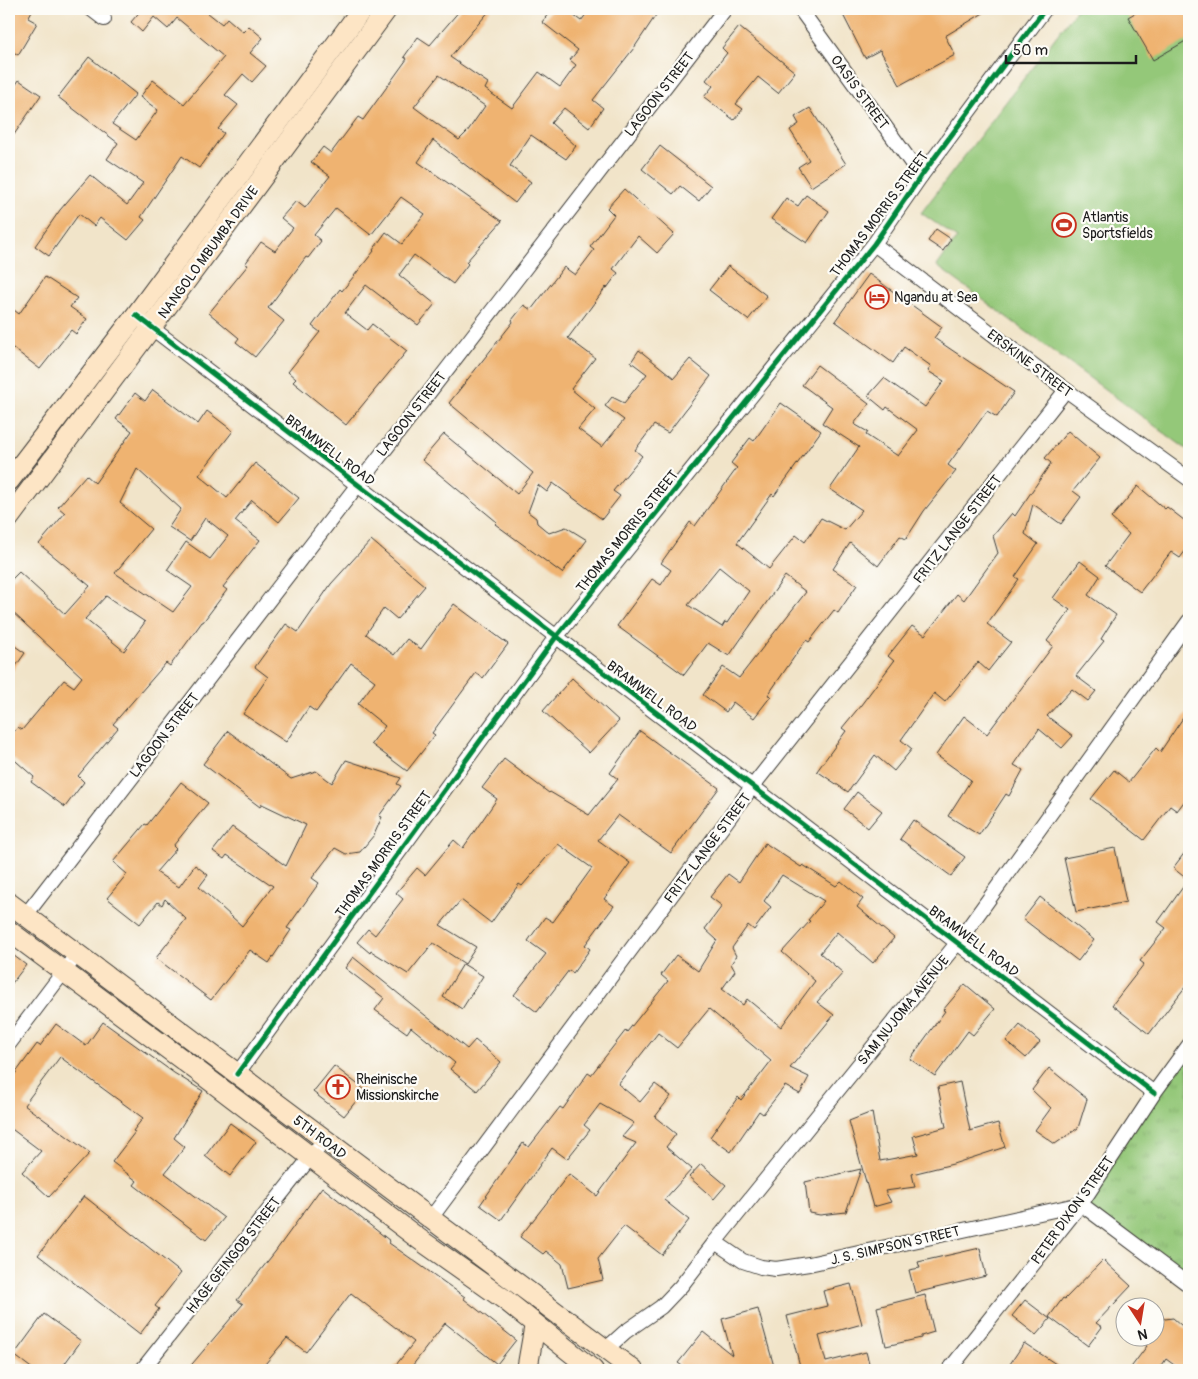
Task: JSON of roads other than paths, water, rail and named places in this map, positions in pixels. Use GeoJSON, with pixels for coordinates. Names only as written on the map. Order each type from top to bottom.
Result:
{"type":"FeatureCollection","features":[{"type":"Feature","properties":{"kind":"main road","name":"NANGOLO MBUMBA DRIVE"},"geometry":{"type":"LineString","coordinates":[[9,481],[136,315],[362,9]]}},
{"type":"Feature","properties":{"kind":"main road","name":"NANGOLO MBUMBA DRIVE"},"geometry":{"type":"LineString","coordinates":[[9,518],[387,9]]}},
{"type":"Feature","properties":{"kind":"main road","name":"5TH ROAD"},"geometry":{"type":"LineString","coordinates":[[9,903],[632,1370]]}},
{"type":"Feature","properties":{"kind":"main road","name":"5TH ROAD"},"geometry":{"type":"LineString","coordinates":[[9,931],[200,1072],[419,1239],[504,1299],[588,1369]]}},
{"type":"Feature","properties":{"kind":"main road"},"geometry":{"type":"LineString","coordinates":[[527,1370],[535,1324]]}},
{"type":"Feature","properties":{"kind":"main road","name":"SAM NUJOMA AVENUE"},"geometry":{"type":"LineString","coordinates":[[588,1369],[605,1350]]}},
{"type":"Feature","properties":{"kind":"street"},"geometry":{"type":"LineString","coordinates":[[91,9],[104,19]]}},
{"type":"Feature","properties":{"kind":"street","name":"LAGOON STREET"},"geometry":{"type":"LineString","coordinates":[[25,916],[725,9]]}},
{"type":"Feature","properties":{"kind":"street","name":"OASIS STREET"},"geometry":{"type":"LineString","coordinates":[[800,9],[921,176]]}},
{"type":"Feature","properties":{"kind":"street","name":"THOMAS MORRIS STREET"},"geometry":{"type":"LineString","coordinates":[[237,1074],[556,637],[874,244],[921,176],[1045,9]]}},
{"type":"Feature","properties":{"kind":"street","name":"ERSKINE STREET"},"geometry":{"type":"LineString","coordinates":[[874,244],[1066,390],[1189,479]]}},
{"type":"Feature","properties":{"kind":"street","name":"BRAMWELL ROAD"},"geometry":{"type":"LineString","coordinates":[[136,315],[1154,1093]]}},
{"type":"Feature","properties":{"kind":"street","name":"FRITZ LANGE STREET"},"geometry":{"type":"LineString","coordinates":[[431,1218],[752,787],[1066,390]]}},
{"type":"Feature","properties":{"kind":"street","name":"SAM NUJOMA AVENUE"},"geometry":{"type":"LineString","coordinates":[[605,1350],[625,1332],[661,1307],[681,1286],[958,942],[1189,622]]}},
{"type":"Feature","properties":{"kind":"street"},"geometry":{"type":"LineString","coordinates":[[9,1044],[77,954]]}},
{"type":"Feature","properties":{"kind":"street","name":"PETER DIXON STREET"},"geometry":{"type":"LineString","coordinates":[[948,1370],[1080,1204],[1154,1093],[1189,1045]]}},
{"type":"Feature","properties":{"kind":"street","name":"HAGE GEINGOB STREET"},"geometry":{"type":"LineString","coordinates":[[142,1370],[324,1140]]}},
{"type":"Feature","properties":{"kind":"street"},"geometry":{"type":"LineString","coordinates":[[1080,1204],[1189,1286]]}},
{"type":"Feature","properties":{"kind":"street","name":"J. S. SIMPSON STREET"},"geometry":{"type":"LineString","coordinates":[[715,1242],[743,1261],[776,1269],[809,1264],[1080,1204]]}},
{"type":"Feature","properties":{"kind":"place","name":"Atlantis Sportsfields"},"geometry":{"type":"Point","coordinates":[1064,225]}},
{"type":"Feature","properties":{"kind":"place","name":"Ngandu at Sea"},"geometry":{"type":"Point","coordinates":[877,297]}},
{"type":"Feature","properties":{"kind":"place","name":"Rheinische Missionskirche"},"geometry":{"type":"Point","coordinates":[338,1087]}}]}
